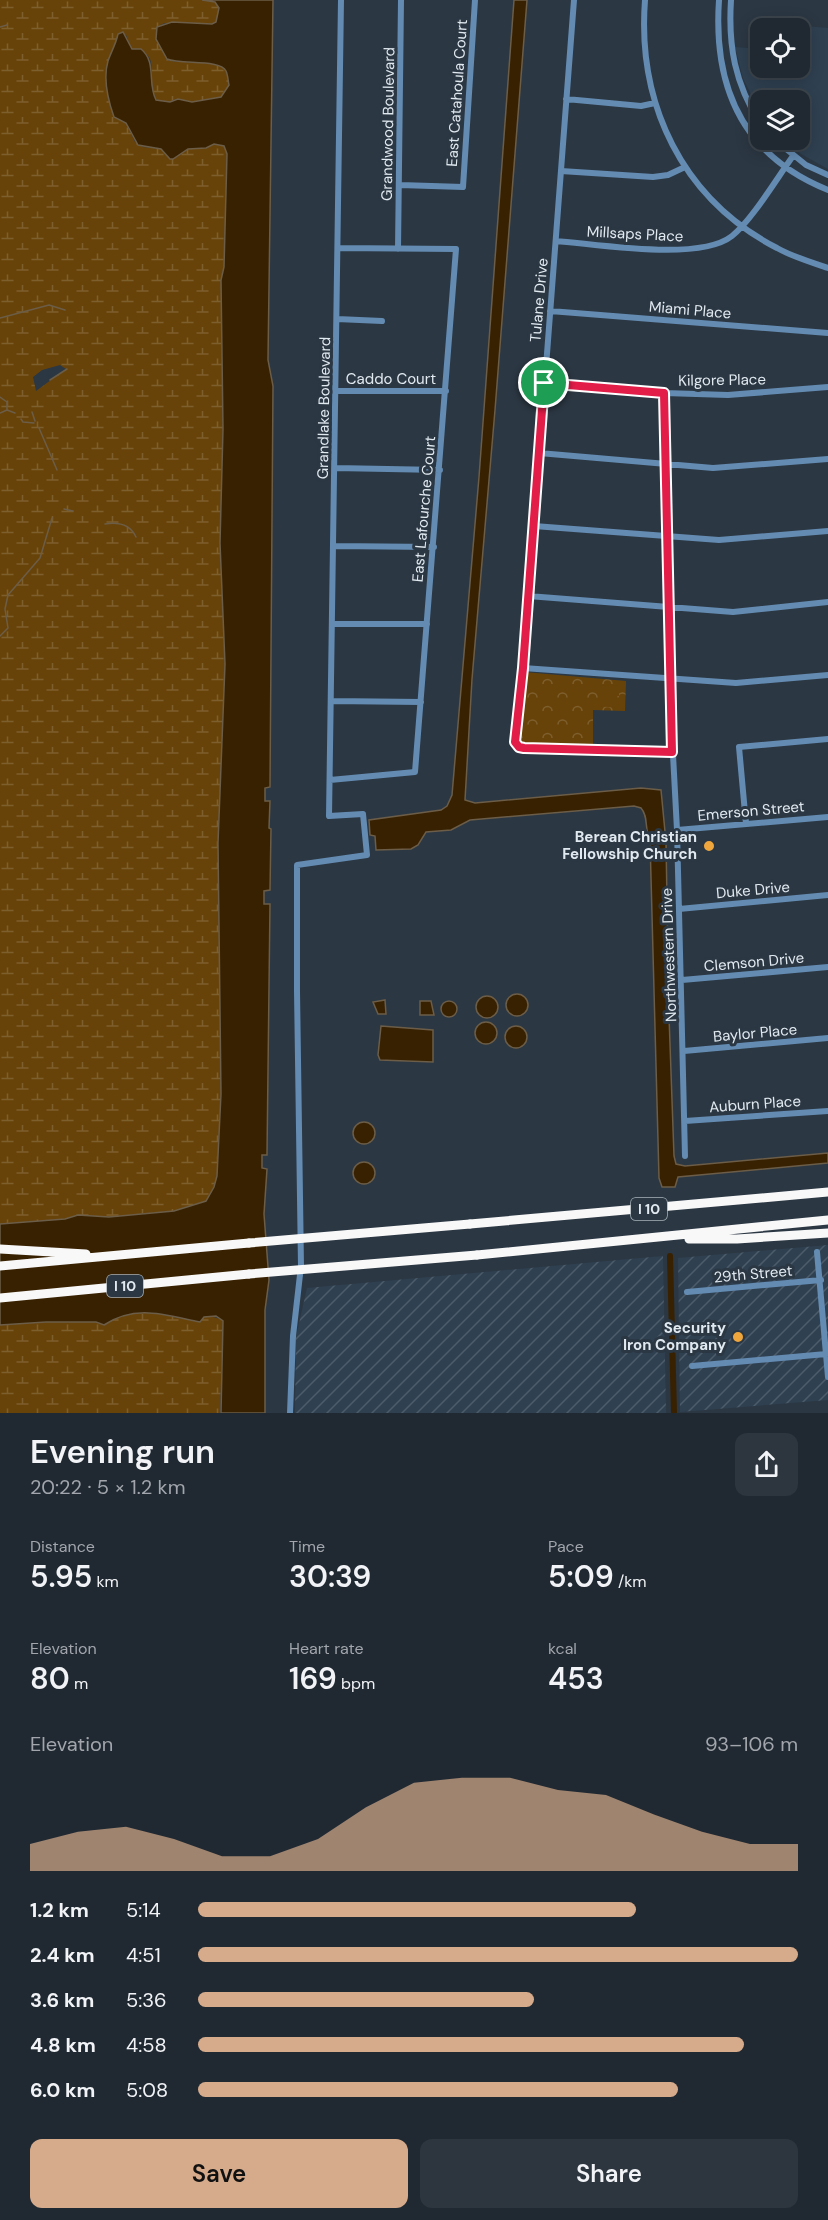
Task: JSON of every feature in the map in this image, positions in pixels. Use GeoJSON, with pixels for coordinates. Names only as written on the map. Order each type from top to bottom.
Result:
{"type":"FeatureCollection","features":[{"type":"Feature","properties":{"kind":"highway","name":"I 10"},"geometry":{"type":"LineString","coordinates":[[0,1266],[828,1192]]}},
{"type":"Feature","properties":{"kind":"highway","name":"I 10"},"geometry":{"type":"LineString","coordinates":[[0,1298],[477,1255],[828,1220]]}},
{"type":"Feature","properties":{"kind":"highway"},"geometry":{"type":"LineString","coordinates":[[633,1239],[737,1239],[828,1233]]}},
{"type":"Feature","properties":{"kind":"highway"},"geometry":{"type":"LineString","coordinates":[[0,1249],[88,1254],[96,1258]]}},
{"type":"Feature","properties":{"kind":"street","name":"Grandlake Boulevard"},"geometry":{"type":"LineString","coordinates":[[290,1413],[293,1336],[301,1266],[297,865],[368,855],[363,813],[329,816],[341,0]]}},
{"type":"Feature","properties":{"kind":"street","name":"Grandwood Boulevard"},"geometry":{"type":"LineString","coordinates":[[398,249],[401,0]]}},
{"type":"Feature","properties":{"kind":"street","name":"East Catahoula Court"},"geometry":{"type":"LineString","coordinates":[[400,185],[463,187],[475,0]]}},
{"type":"Feature","properties":{"kind":"street","name":"Tulane Drive"},"geometry":{"type":"LineString","coordinates":[[574,0],[523,668],[515,738],[517,745],[524,748],[672,752]]}},
{"type":"Feature","properties":{"kind":"street"},"geometry":{"type":"LineString","coordinates":[[645,0],[646,60],[655,103],[685,167],[700,187],[742,226],[777,248],[828,268]]}},
{"type":"Feature","properties":{"kind":"street"},"geometry":{"type":"LineString","coordinates":[[719,0],[718,51],[728,91],[750,132],[785,168],[828,190]]}},
{"type":"Feature","properties":{"kind":"street"},"geometry":{"type":"LineString","coordinates":[[731,0],[730,37],[733,64],[741,89],[750,105]]}},
{"type":"Feature","properties":{"kind":"street"},"geometry":{"type":"LineString","coordinates":[[566,99],[641,106],[655,103]]}},
{"type":"Feature","properties":{"kind":"street"},"geometry":{"type":"LineString","coordinates":[[786,150],[828,175]]}},
{"type":"Feature","properties":{"kind":"street","name":"Millsaps Place"},"geometry":{"type":"LineString","coordinates":[[555,241],[673,250],[701,248],[716,244],[730,237],[742,226],[793,156]]}},
{"type":"Feature","properties":{"kind":"street"},"geometry":{"type":"LineString","coordinates":[[561,171],[653,177],[668,175],[685,167]]}},
{"type":"Feature","properties":{"kind":"street"},"geometry":{"type":"LineString","coordinates":[[338,248],[398,249]]}},
{"type":"Feature","properties":{"kind":"street","name":"East Lafourche Court"},"geometry":{"type":"LineString","coordinates":[[330,780],[415,771],[456,249],[398,249]]}},
{"type":"Feature","properties":{"kind":"street","name":"Miami Place"},"geometry":{"type":"LineString","coordinates":[[550,311],[828,333]]}},
{"type":"Feature","properties":{"kind":"street"},"geometry":{"type":"LineString","coordinates":[[337,319],[382,321]]}},
{"type":"Feature","properties":{"kind":"street","name":"Kilgore Place"},"geometry":{"type":"LineString","coordinates":[[544,383],[664,393],[728,395],[828,387]]}},
{"type":"Feature","properties":{"kind":"street","name":"Caddo Court"},"geometry":{"type":"LineString","coordinates":[[336,391],[446,392]]}},
{"type":"Feature","properties":{"kind":"street","name":"Northwestern Drive"},"geometry":{"type":"LineString","coordinates":[[664,393],[669,680],[677,830],[685,1156]]}},
{"type":"Feature","properties":{"kind":"street"},"geometry":{"type":"LineString","coordinates":[[539,453],[713,468],[828,459]]}},
{"type":"Feature","properties":{"kind":"street"},"geometry":{"type":"LineString","coordinates":[[334,468],[440,470]]}},
{"type":"Feature","properties":{"kind":"street"},"geometry":{"type":"LineString","coordinates":[[534,526],[719,540],[828,531]]}},
{"type":"Feature","properties":{"kind":"street"},"geometry":{"type":"LineString","coordinates":[[333,546],[434,547]]}},
{"type":"Feature","properties":{"kind":"street"},"geometry":{"type":"LineString","coordinates":[[528,596],[733,612],[828,602]]}},
{"type":"Feature","properties":{"kind":"street"},"geometry":{"type":"LineString","coordinates":[[333,624],[427,624]]}},
{"type":"Feature","properties":{"kind":"street"},"geometry":{"type":"LineString","coordinates":[[523,668],[736,683],[828,675]]}},
{"type":"Feature","properties":{"kind":"street"},"geometry":{"type":"LineString","coordinates":[[332,701],[421,702]]}},
{"type":"Feature","properties":{"kind":"street"},"geometry":{"type":"LineString","coordinates":[[746,824],[739,747],[828,739]]}},
{"type":"Feature","properties":{"kind":"street","name":"Emerson Street"},"geometry":{"type":"LineString","coordinates":[[677,830],[828,817]]}},
{"type":"Feature","properties":{"kind":"street","name":"Duke Drive"},"geometry":{"type":"LineString","coordinates":[[679,909],[828,895]]}},
{"type":"Feature","properties":{"kind":"street","name":"Clemson Drive"},"geometry":{"type":"LineString","coordinates":[[682,980],[828,967]]}},
{"type":"Feature","properties":{"kind":"street","name":"Baylor Place"},"geometry":{"type":"LineString","coordinates":[[684,1051],[828,1038]]}},
{"type":"Feature","properties":{"kind":"street","name":"Auburn Place"},"geometry":{"type":"LineString","coordinates":[[685,1121],[828,1111]]}},
{"type":"Feature","properties":{"kind":"street"},"geometry":{"type":"LineString","coordinates":[[817,1252],[828,1377]]}},
{"type":"Feature","properties":{"kind":"street","name":"29th Street"},"geometry":{"type":"LineString","coordinates":[[687,1292],[821,1280]]}},
{"type":"Feature","properties":{"kind":"street"},"geometry":{"type":"LineString","coordinates":[[692,1366],[826,1354]]}},
{"type":"Feature","properties":{"kind":"shaded area"},"geometry":{"type":"Polygon","coordinates":[[[202,0],[273,0],[268,360],[273,386],[270,787],[265,788],[265,801],[270,801],[269,828],[271,829],[270,890],[264,891],[264,904],[270,904],[267,1155],[262,1155],[262,1168],[267,1169],[264,1214],[269,1280],[265,1310],[265,1413],[221,1413],[223,1321],[216,1316],[204,1317],[200,1322],[163,1314],[139,1313],[104,1325],[96,1322],[46,1322],[0,1325],[0,1224],[65,1219],[78,1215],[109,1217],[174,1211],[206,1201],[217,1176],[221,1094],[218,843],[225,664],[220,543],[223,429],[221,280],[224,267],[227,154],[224,146],[214,144],[206,148],[188,149],[170,159],[161,149],[138,145],[126,123],[114,117],[106,82],[108,61],[118,34],[123,32],[132,49],[141,49],[149,60],[156,100],[170,102],[178,99],[192,102],[221,97],[229,85],[227,73],[222,67],[167,59],[156,39],[157,27],[172,22],[212,24],[216,22],[219,8],[215,2],[202,0]]]}},
{"type":"Feature","properties":{"kind":"shaded area"},"geometry":{"type":"Polygon","coordinates":[[[514,0],[527,0],[472,679],[465,800],[475,803],[641,788],[661,790],[666,842],[669,1016],[676,1164],[685,1166],[828,1153],[828,1163],[678,1177],[675,1187],[662,1187],[659,1178],[650,840],[645,815],[641,808],[634,806],[470,820],[451,830],[426,832],[418,845],[411,849],[376,850],[375,836],[370,835],[369,820],[441,810],[447,806],[452,795],[479,477],[514,0]]]}},
{"type":"Feature","properties":{"kind":"shaded area"},"geometry":{"type":"Polygon","coordinates":[[[810,26],[828,28],[828,169],[796,150],[810,150],[810,90],[750,90],[750,92],[743,78],[735,47],[750,48],[750,78],[810,78],[810,26]]]}},
{"type":"Feature","properties":{"kind":"shaded area"},"geometry":{"type":"Polygon","coordinates":[[[517,994],[525,997],[528,1005],[525,1013],[517,1016],[509,1013],[506,1005],[509,997],[517,994]]]}},
{"type":"Feature","properties":{"kind":"shaded area"},"geometry":{"type":"Polygon","coordinates":[[[487,996],[495,999],[498,1007],[495,1015],[487,1018],[479,1015],[476,1007],[479,999],[487,996]]]}},
{"type":"Feature","properties":{"kind":"shaded area"},"geometry":{"type":"Polygon","coordinates":[[[385,1000],[386,1014],[378,1014],[373,1002],[385,1000]]]}},
{"type":"Feature","properties":{"kind":"shaded area"},"geometry":{"type":"Polygon","coordinates":[[[420,1001],[431,1001],[434,1015],[420,1015],[420,1001]]]}},
{"type":"Feature","properties":{"kind":"shaded area"},"geometry":{"type":"Polygon","coordinates":[[[449,1001],[457,1009],[449,1017],[441,1009],[449,1001]]]}},
{"type":"Feature","properties":{"kind":"shaded area"},"geometry":{"type":"Polygon","coordinates":[[[486,1022],[494,1025],[497,1033],[494,1041],[486,1044],[478,1041],[475,1033],[478,1025],[486,1022]]]}},
{"type":"Feature","properties":{"kind":"shaded area"},"geometry":{"type":"Polygon","coordinates":[[[381,1026],[433,1030],[433,1062],[380,1060],[378,1055],[381,1026]]]}},
{"type":"Feature","properties":{"kind":"shaded area"},"geometry":{"type":"Polygon","coordinates":[[[516,1026],[524,1029],[527,1037],[524,1045],[516,1048],[508,1045],[505,1037],[508,1029],[516,1026]]]}},
{"type":"Feature","properties":{"kind":"shaded area"},"geometry":{"type":"Polygon","coordinates":[[[364,1122],[372,1125],[375,1133],[372,1141],[364,1144],[356,1141],[353,1133],[356,1125],[364,1122]]]}},
{"type":"Feature","properties":{"kind":"shaded area"},"geometry":{"type":"Polygon","coordinates":[[[364,1162],[372,1165],[375,1173],[372,1181],[364,1184],[356,1181],[353,1173],[356,1165],[364,1162]]]}},
{"type":"Feature","properties":{"kind":"shaded area"},"geometry":{"type":"Polygon","coordinates":[[[828,1245],[828,1400],[680,1412],[678,1258],[828,1245]]]}},
{"type":"Feature","properties":{"kind":"shaded area"},"geometry":{"type":"Polygon","coordinates":[[[663,1256],[666,1413],[295,1413],[296,1337],[307,1288],[663,1256]]]}},
{"type":"Feature","properties":{"kind":"green space"},"geometry":{"type":"Polygon","coordinates":[[[0,0],[202,0],[215,2],[219,8],[217,22],[212,24],[165,23],[160,25],[157,34],[167,60],[221,66],[228,78],[226,93],[217,99],[198,103],[178,99],[165,103],[160,102],[152,91],[150,58],[145,52],[132,49],[126,35],[118,34],[107,68],[106,85],[111,109],[117,119],[126,123],[135,142],[143,147],[161,149],[170,159],[188,149],[206,148],[214,144],[224,146],[227,154],[224,267],[221,280],[223,429],[220,543],[225,664],[218,843],[221,1094],[217,1175],[214,1187],[206,1201],[174,1211],[109,1217],[78,1215],[65,1219],[0,1224],[0,0]],[[60,365],[42,370],[33,377],[36,391],[66,369],[60,365]]]}},
{"type":"Feature","properties":{"kind":"green space"},"geometry":{"type":"Polygon","coordinates":[[[524,672],[626,681],[625,711],[593,710],[593,746],[520,745],[524,672]]]}},
{"type":"Feature","properties":{"kind":"green space"},"geometry":{"type":"Polygon","coordinates":[[[600,685],[619,686],[619,696],[599,694],[600,685]]]}},
{"type":"Feature","properties":{"kind":"green space"},"geometry":{"type":"Polygon","coordinates":[[[599,697],[619,698],[618,708],[598,706],[599,697]]]}},
{"type":"Feature","properties":{"kind":"green space"},"geometry":{"type":"Polygon","coordinates":[[[143,1312],[186,1319],[214,1317],[223,1321],[220,1413],[0,1413],[0,1325],[46,1322],[96,1322],[101,1324],[117,1316],[143,1312]]]}},
{"type":"Feature","properties":{"kind":"waterway"},"geometry":{"type":"LineString","coordinates":[[0,27],[7,25]]}},
{"type":"Feature","properties":{"kind":"waterway"},"geometry":{"type":"LineString","coordinates":[[0,318],[49,305],[65,310]]}},
{"type":"Feature","properties":{"kind":"waterway"},"geometry":{"type":"LineString","coordinates":[[50,380],[67,369]]}},
{"type":"Feature","properties":{"kind":"waterway"},"geometry":{"type":"LineString","coordinates":[[0,397],[7,402],[7,410]]}},
{"type":"Feature","properties":{"kind":"waterway"},"geometry":{"type":"LineString","coordinates":[[0,413],[7,410],[15,413]]}},
{"type":"Feature","properties":{"kind":"waterway"},"geometry":{"type":"LineString","coordinates":[[32,412],[35,421]]}},
{"type":"Feature","properties":{"kind":"waterway"},"geometry":{"type":"LineString","coordinates":[[21,419],[23,422],[34,423]]}},
{"type":"Feature","properties":{"kind":"waterway"},"geometry":{"type":"LineString","coordinates":[[39,428],[57,470]]}},
{"type":"Feature","properties":{"kind":"waterway"},"geometry":{"type":"LineString","coordinates":[[64,509],[73,511]]}},
{"type":"Feature","properties":{"kind":"waterway"},"geometry":{"type":"LineString","coordinates":[[0,636],[8,628],[5,609],[8,595],[40,558],[52,518]]}},
{"type":"Feature","properties":{"kind":"waterway"},"geometry":{"type":"LineString","coordinates":[[105,524],[123,525],[130,529],[136,537]]}},
{"type":"Feature","properties":{"kind":"waterway"},"geometry":{"type":"LineString","coordinates":[[670,1256],[674,1413]]}},
{"type":"Feature","properties":{"kind":"place","name":"Berean Christian Fellowship Church"},"geometry":{"type":"Point","coordinates":[709,846]}},
{"type":"Feature","properties":{"kind":"place","name":"Security Iron Company"},"geometry":{"type":"Point","coordinates":[738,1337]}},
{"type":"Feature","properties":{"kind":"route"},"geometry":{"type":"LineString","coordinates":[[544,383],[664,393],[672,752],[524,748],[519,747],[515,742],[523,668],[544,383]]}}]}
